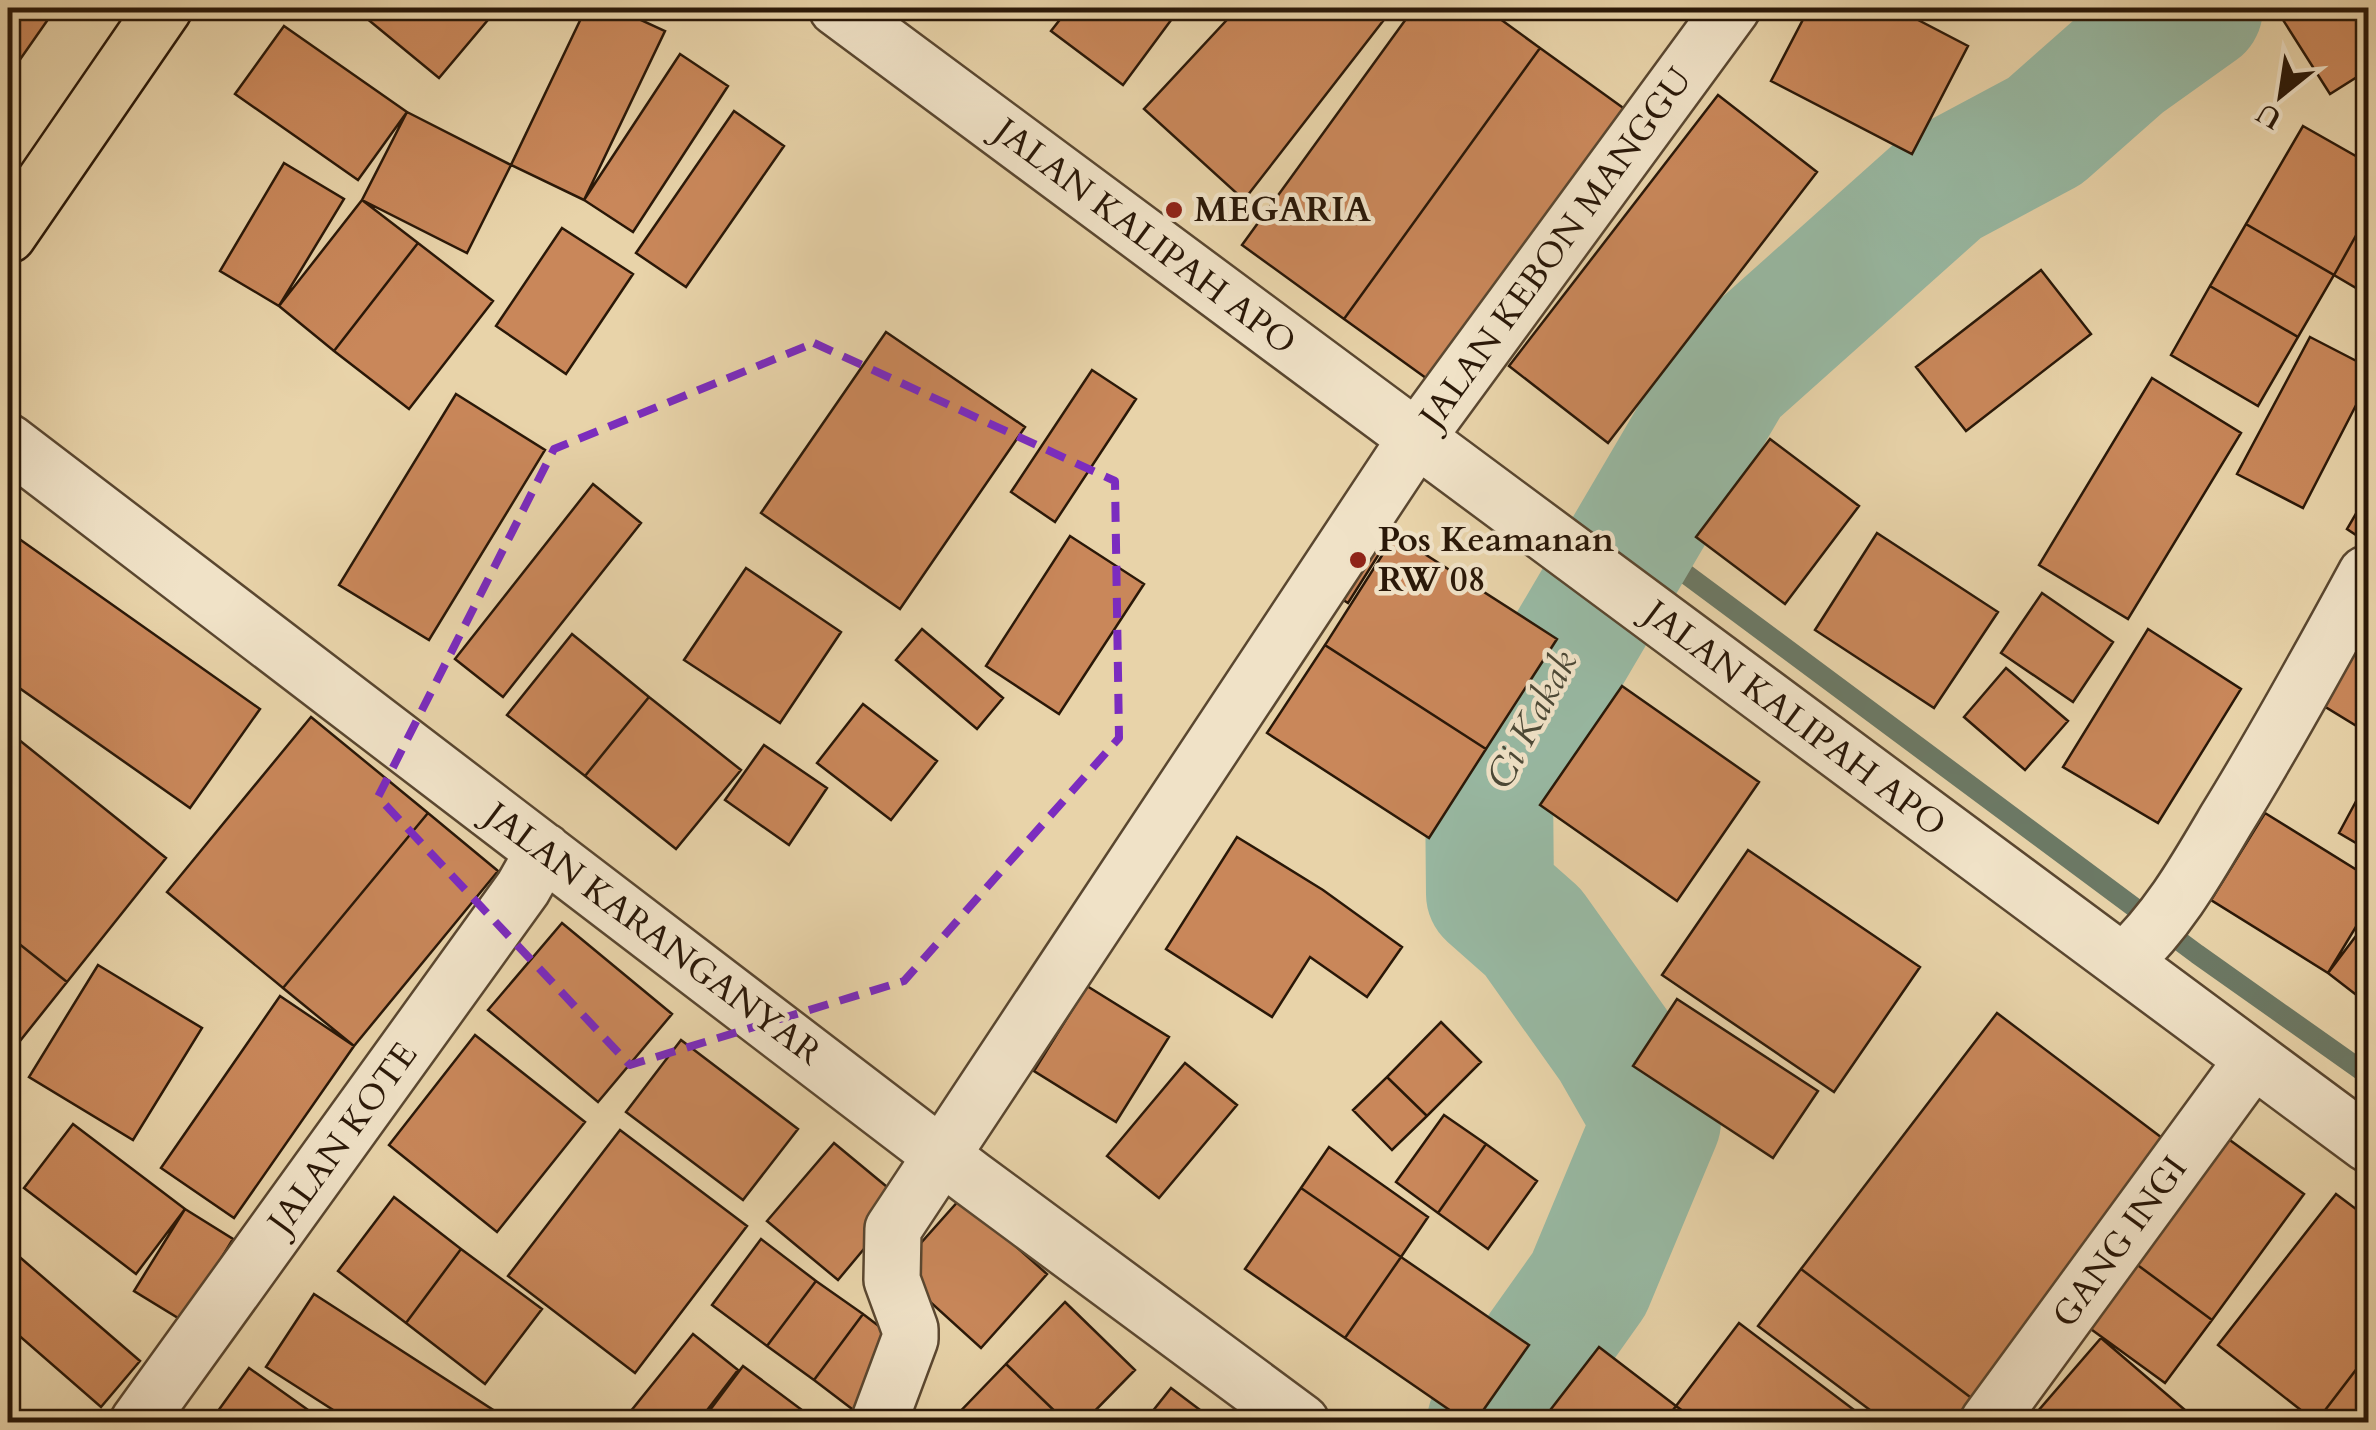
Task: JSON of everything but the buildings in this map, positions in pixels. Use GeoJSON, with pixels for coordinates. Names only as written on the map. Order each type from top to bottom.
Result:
{"type":"FeatureCollection","features":[{"type":"Feature","properties":{"kind":"main road"},"geometry":{"type":"LineString","coordinates":[[8,235],[164,8]]}},
{"type":"Feature","properties":{"kind":"street","name":"JALAN KALIPAH APO"},"geometry":{"type":"LineString","coordinates":[[836,8],[1669,626],[2136,950],[2252,1061],[2368,1144]]}},
{"type":"Feature","properties":{"kind":"street","name":"JALAN KEBON MANGGU"},"geometry":{"type":"LineString","coordinates":[[878,1422],[910,1339],[892,1280],[893,1229],[1416,438],[1732,8]]}},
{"type":"Feature","properties":{"kind":"street","name":"JALAN KARANGANYAR"},"geometry":{"type":"LineString","coordinates":[[8,442],[942,1154],[1301,1422]]}},
{"type":"Feature","properties":{"kind":"street"},"geometry":{"type":"LineString","coordinates":[[2136,950],[2186,887],[2293,711],[2366,574]]}},
{"type":"Feature","properties":{"kind":"street","name":"JALAN KOTE"},"geometry":{"type":"LineString","coordinates":[[138,1422],[523,888],[544,851]]}},
{"type":"Feature","properties":{"kind":"street","name":"GANG INGI"},"geometry":{"type":"LineString","coordinates":[[1988,1422],[2252,1061]]}},
{"type":"Feature","properties":{"kind":"highlighted area"},"geometry":{"type":"Polygon","coordinates":[[[814,343],[1115,481],[1119,738],[904,981],[630,1065],[378,797],[554,449],[814,343]]]}},
{"type":"Feature","properties":{"kind":"waterway","name":"Ci Kakak"},"geometry":{"type":"LineString","coordinates":[[1491,1422],[1589,1284],[1657,1121],[1614,1046],[1533,932],[1490,894],[1489,786],[1730,376],[1944,185],[2045,131],[2122,63],[2199,8]]}},
{"type":"Feature","properties":{"kind":"waterway"},"geometry":{"type":"LineString","coordinates":[[1636,537],[2197,954],[2368,1075]]}},
{"type":"Feature","properties":{"kind":"place","name":"MEGARIA"},"geometry":{"type":"Point","coordinates":[1174,210]}},
{"type":"Feature","properties":{"kind":"place","name":"Pos Keamanan RW 08"},"geometry":{"type":"Point","coordinates":[1358,560]}}]}
